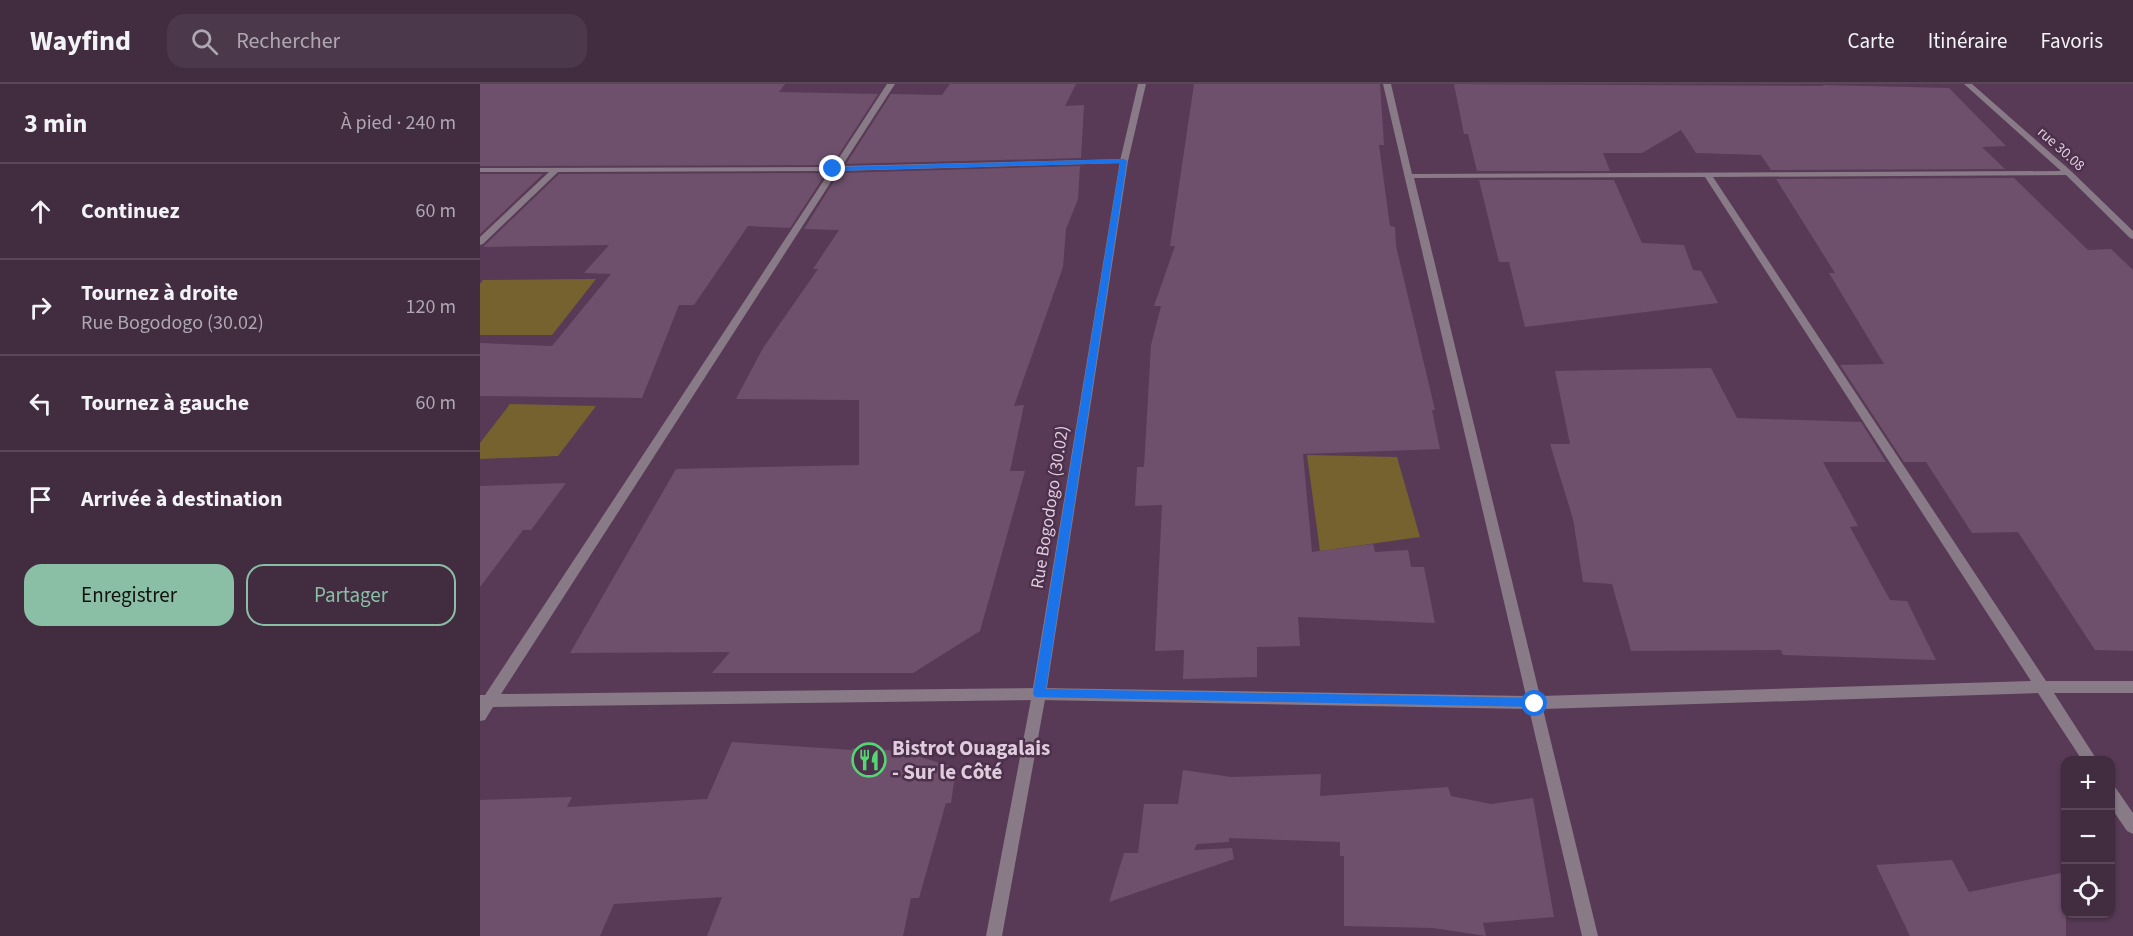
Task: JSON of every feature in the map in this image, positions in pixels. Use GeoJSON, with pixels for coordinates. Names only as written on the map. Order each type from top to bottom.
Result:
{"type":"FeatureCollection","features":[{"type":"Feature","properties":{"kind":"street"},"geometry":{"type":"LineString","coordinates":[[480,715],[485,701],[891,84]]}},
{"type":"Feature","properties":{"kind":"street","name":"Rue Bogodogo (30.02)"},"geometry":{"type":"LineString","coordinates":[[994,936],[1039,694],[1124,161],[1142,84]]}},
{"type":"Feature","properties":{"kind":"street"},"geometry":{"type":"LineString","coordinates":[[1387,84],[1590,936]]}},
{"type":"Feature","properties":{"kind":"street","name":"rue 30.08"},"geometry":{"type":"LineString","coordinates":[[1968,84],[2068,173],[2133,237]]}},
{"type":"Feature","properties":{"kind":"street"},"geometry":{"type":"LineString","coordinates":[[480,170],[833,169],[1124,161]]}},
{"type":"Feature","properties":{"kind":"street"},"geometry":{"type":"LineString","coordinates":[[480,242],[556,170]]}},
{"type":"Feature","properties":{"kind":"street"},"geometry":{"type":"LineString","coordinates":[[1408,176],[2068,173]]}},
{"type":"Feature","properties":{"kind":"street"},"geometry":{"type":"LineString","coordinates":[[1707,174],[2087,756]]}},
{"type":"Feature","properties":{"kind":"street"},"geometry":{"type":"LineString","coordinates":[[485,701],[1039,694],[1535,704],[2042,687],[2133,687]]}},
{"type":"Feature","properties":{"kind":"street"},"geometry":{"type":"LineString","coordinates":[[2115,799],[2133,826]]}},
{"type":"Feature","properties":{"kind":"shaded area"},"geometry":{"type":"Polygon","coordinates":[[[596,279],[552,335],[480,335],[480,284],[483,280],[596,279]]]}},
{"type":"Feature","properties":{"kind":"shaded area"},"geometry":{"type":"Polygon","coordinates":[[[510,404],[596,406],[558,456],[480,459],[480,443],[510,404]]]}},
{"type":"Feature","properties":{"kind":"shaded area"},"geometry":{"type":"Polygon","coordinates":[[[1307,455],[1397,457],[1420,537],[1320,551],[1307,455]]]}},
{"type":"Feature","properties":{"kind":"building"},"geometry":{"type":"Polygon","coordinates":[[[480,84],[785,84],[779,92],[878,94],[832,165],[480,166],[480,84]]]}},
{"type":"Feature","properties":{"kind":"building"},"geometry":{"type":"Polygon","coordinates":[[[950,84],[1076,84],[1065,106],[1084,105],[1081,158],[846,164],[891,94],[942,95],[950,84]]]}},
{"type":"Feature","properties":{"kind":"building"},"geometry":{"type":"Polygon","coordinates":[[[1194,84],[1380,84],[1384,145],[1379,145],[1390,226],[1395,227],[1396,246],[1435,410],[1432,410],[1440,449],[1303,454],[1312,552],[1373,544],[1375,552],[1408,550],[1411,567],[1424,567],[1435,623],[1298,617],[1300,646],[1257,647],[1257,677],[1183,679],[1184,650],[1155,651],[1162,505],[1135,506],[1137,467],[1144,467],[1151,345],[1161,306],[1154,306],[1175,246],[1170,246],[1194,84]]]}},
{"type":"Feature","properties":{"kind":"building"},"geometry":{"type":"Polygon","coordinates":[[[1454,84],[1824,86],[1822,85],[1949,88],[2006,146],[1982,147],[2005,169],[1771,170],[1761,155],[1696,153],[1681,130],[1642,153],[1603,153],[1610,171],[1477,171],[1468,134],[1464,134],[1454,84]]]}},
{"type":"Feature","properties":{"kind":"building"},"geometry":{"type":"Polygon","coordinates":[[[1080,166],[1078,199],[1066,229],[1063,267],[1014,406],[1024,405],[1010,471],[1025,471],[980,631],[913,673],[712,673],[730,652],[570,653],[676,469],[859,465],[859,400],[736,399],[763,348],[818,269],[813,269],[839,230],[804,229],[839,173],[1080,166]]]}},
{"type":"Feature","properties":{"kind":"building"},"geometry":{"type":"Polygon","coordinates":[[[826,173],[790,228],[748,226],[694,305],[679,305],[642,398],[480,396],[480,343],[552,346],[611,274],[584,273],[609,245],[483,247],[559,174],[826,173]]]}},
{"type":"Feature","properties":{"kind":"building"},"geometry":{"type":"Polygon","coordinates":[[[480,174],[543,174],[480,234],[480,174]]]}},
{"type":"Feature","properties":{"kind":"building"},"geometry":{"type":"Polygon","coordinates":[[[2014,178],[2088,250],[2111,249],[2133,270],[2133,651],[2095,650],[2018,532],[1972,533],[1926,462],[1904,462],[1840,365],[1884,364],[1829,273],[1835,273],[1776,179],[2014,178]]]}},
{"type":"Feature","properties":{"kind":"building"},"geometry":{"type":"Polygon","coordinates":[[[1479,180],[1614,180],[1642,243],[1684,245],[1693,270],[1701,271],[1718,303],[1525,327],[1509,262],[1499,262],[1479,180]]]}},
{"type":"Feature","properties":{"kind":"building"},"geometry":{"type":"Polygon","coordinates":[[[1711,368],[1737,418],[1861,422],[1886,462],[1823,462],[1858,526],[1850,527],[1890,600],[1907,601],[1936,660],[1783,655],[1781,650],[1631,651],[1612,584],[1583,582],[1573,519],[1550,444],[1570,444],[1555,371],[1711,368]]]}},
{"type":"Feature","properties":{"kind":"building"},"geometry":{"type":"Polygon","coordinates":[[[566,483],[531,530],[523,530],[480,587],[480,486],[566,483]]]}},
{"type":"Feature","properties":{"kind":"building"},"geometry":{"type":"Polygon","coordinates":[[[732,742],[901,751],[956,768],[951,803],[946,803],[919,898],[911,898],[903,936],[707,936],[722,897],[614,904],[600,936],[480,936],[480,800],[572,797],[567,807],[707,799],[732,742]]]}},
{"type":"Feature","properties":{"kind":"building"},"geometry":{"type":"Polygon","coordinates":[[[1183,770],[1231,777],[1321,774],[1320,796],[1448,787],[1451,796],[1491,804],[1533,798],[1554,917],[1483,923],[1486,936],[1433,928],[1344,926],[1344,856],[1340,856],[1340,842],[1229,838],[1229,842],[1197,844],[1194,850],[1232,848],[1234,859],[1109,902],[1124,853],[1138,853],[1144,804],[1178,804],[1183,770]]]}},
{"type":"Feature","properties":{"kind":"building"},"geometry":{"type":"Polygon","coordinates":[[[1952,860],[1969,892],[2061,873],[2061,918],[2066,918],[2066,936],[1910,936],[1876,865],[1952,860]]]}},
{"type":"Feature","properties":{"kind":"place","name":"Bistrot Ouagalais - Sur le Côté"},"geometry":{"type":"Point","coordinates":[869,760]}},
{"type":"Feature","properties":{"kind":"route"},"geometry":{"type":"LineString","coordinates":[[833,169],[1124,161],[1039,694],[1535,704]]}}]}
